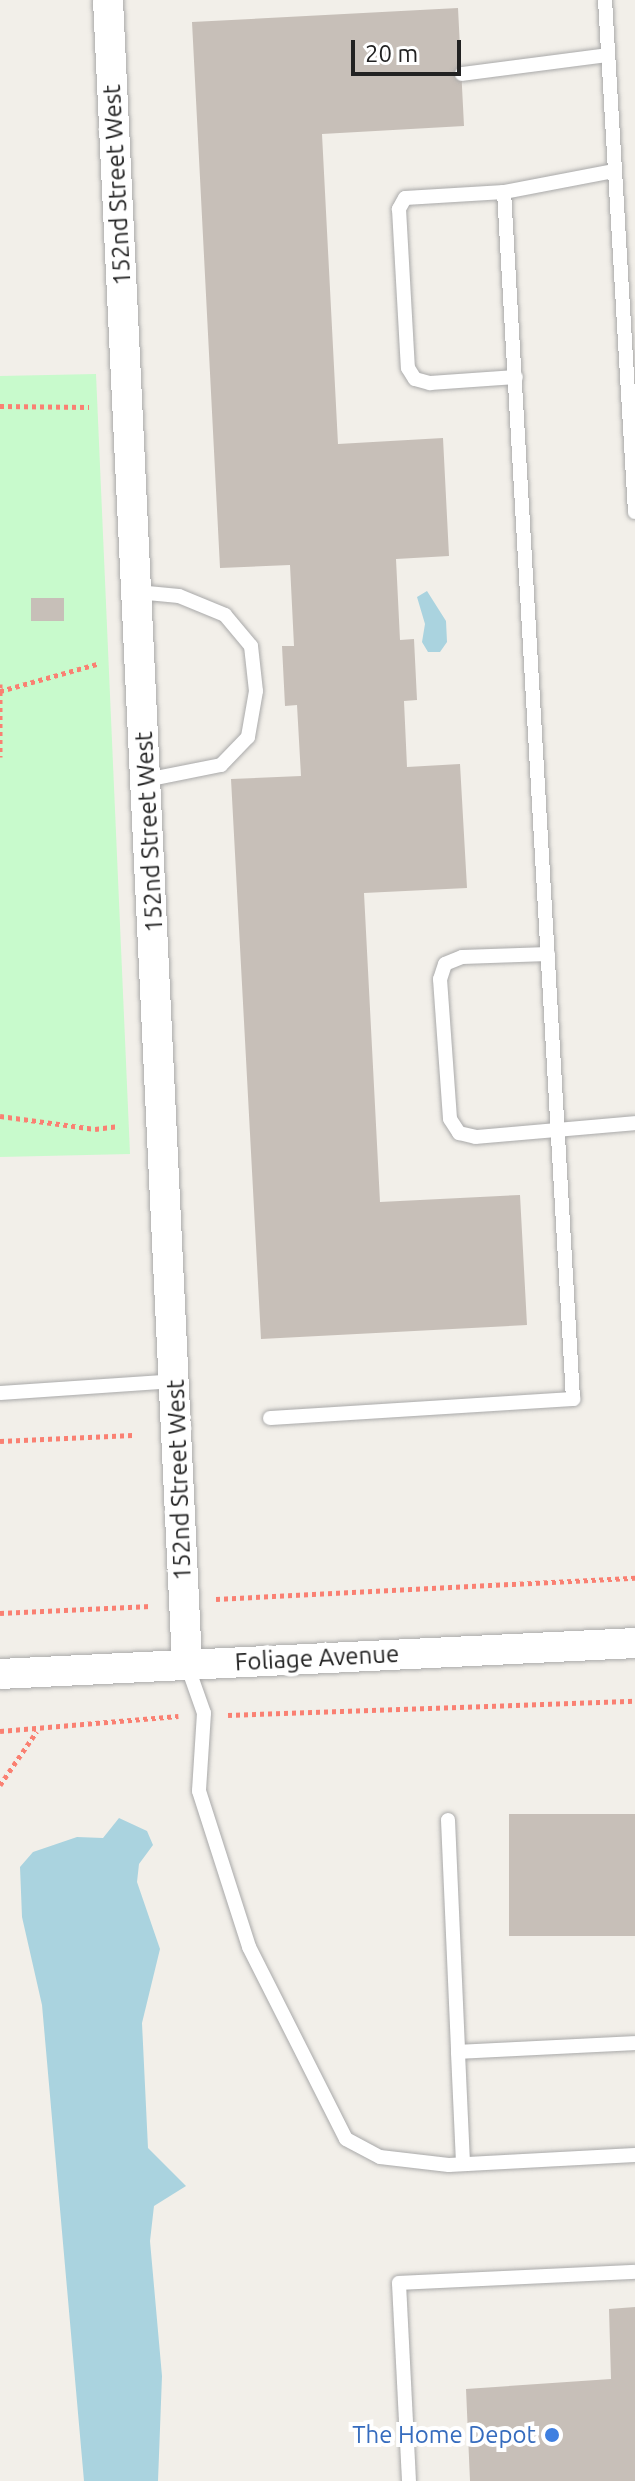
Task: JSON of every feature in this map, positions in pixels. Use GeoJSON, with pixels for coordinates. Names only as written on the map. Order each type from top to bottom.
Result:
{"type":"FeatureCollection","features":[{"type":"Feature","properties":{"kind":"street","name":"152nd Street West"},"geometry":{"type":"LineString","coordinates":[[108,0],[176,1381],[187,1665]]}},
{"type":"Feature","properties":{"kind":"street","name":"Foliage Avenue"},"geometry":{"type":"LineString","coordinates":[[0,1674],[635,1643]]}},
{"type":"Feature","properties":{"kind":"lane"},"geometry":{"type":"LineString","coordinates":[[605,0],[635,512]]}},
{"type":"Feature","properties":{"kind":"lane"},"geometry":{"type":"LineString","coordinates":[[462,74],[608,55]]}},
{"type":"Feature","properties":{"kind":"lane"},"geometry":{"type":"LineString","coordinates":[[516,377],[430,383],[415,379],[408,368],[399,209],[405,198],[504,192],[614,171]]}},
{"type":"Feature","properties":{"kind":"lane"},"geometry":{"type":"LineString","coordinates":[[270,1418],[573,1399],[504,192]]}},
{"type":"Feature","properties":{"kind":"lane"},"geometry":{"type":"LineString","coordinates":[[137,592],[179,596],[225,615],[251,646],[256,691],[248,737],[221,765],[146,780]]}},
{"type":"Feature","properties":{"kind":"lane"},"geometry":{"type":"LineString","coordinates":[[548,954],[462,957],[445,964],[440,979],[450,1119],[459,1133],[558,1134],[635,1123]]}},
{"type":"Feature","properties":{"kind":"lane"},"geometry":{"type":"LineString","coordinates":[[0,1393],[176,1381]]}},
{"type":"Feature","properties":{"kind":"lane"},"geometry":{"type":"LineString","coordinates":[[187,1665],[204,1713],[199,1791],[249,1947],[317,2091],[346,2139],[380,2157],[463,2163],[635,2155]]}},
{"type":"Feature","properties":{"kind":"lane"},"geometry":{"type":"LineString","coordinates":[[448,1820],[463,2163]]}},
{"type":"Feature","properties":{"kind":"lane"},"geometry":{"type":"LineString","coordinates":[[458,2052],[635,2043]]}},
{"type":"Feature","properties":{"kind":"lane"},"geometry":{"type":"LineString","coordinates":[[409,2481],[399,2283],[635,2272]]}},
{"type":"Feature","properties":{"kind":"path"},"geometry":{"type":"LineString","coordinates":[[0,406],[89,407]]}},
{"type":"Feature","properties":{"kind":"path"},"geometry":{"type":"LineString","coordinates":[[0,757],[1,688],[97,664]]}},
{"type":"Feature","properties":{"kind":"path"},"geometry":{"type":"LineString","coordinates":[[0,1116],[95,1129],[119,1126]]}},
{"type":"Feature","properties":{"kind":"path"},"geometry":{"type":"LineString","coordinates":[[0,1441],[133,1435]]}},
{"type":"Feature","properties":{"kind":"path"},"geometry":{"type":"LineString","coordinates":[[223,1599],[635,1578]]}},
{"type":"Feature","properties":{"kind":"path"},"geometry":{"type":"LineString","coordinates":[[0,1613],[139,1607]]}},
{"type":"Feature","properties":{"kind":"path"},"geometry":{"type":"LineString","coordinates":[[0,1731],[37,1731],[204,1713],[318,1715],[635,1701]]}},
{"type":"Feature","properties":{"kind":"path"},"geometry":{"type":"LineString","coordinates":[[0,1785],[37,1731]]}},
{"type":"Feature","properties":{"kind":"green space"},"geometry":{"type":"Polygon","coordinates":[[[96,374],[130,1154],[0,1157],[0,376],[96,374]]]}},
{"type":"Feature","properties":{"kind":"water"},"geometry":{"type":"Polygon","coordinates":[[[427,591],[446,621],[447,642],[440,652],[428,652],[422,642],[425,624],[417,597],[427,591]]]}},
{"type":"Feature","properties":{"kind":"water"},"geometry":{"type":"Polygon","coordinates":[[[119,1818],[147,1831],[153,1845],[139,1864],[137,1882],[160,1949],[142,2023],[148,2148],[186,2186],[154,2206],[150,2241],[162,2376],[158,2481],[84,2481],[42,2005],[22,1917],[20,1867],[33,1852],[77,1837],[103,1838],[119,1818]]]}},
{"type":"Feature","properties":{"kind":"building"},"geometry":{"type":"Polygon","coordinates":[[[458,8],[464,126],[322,134],[338,444],[443,438],[449,556],[396,559],[400,640],[414,639],[417,700],[404,701],[407,767],[460,764],[467,888],[364,893],[380,1202],[520,1195],[527,1325],[261,1339],[231,779],[301,776],[297,705],[285,706],[282,646],[294,646],[290,565],[220,568],[192,22],[458,8]]]}},
{"type":"Feature","properties":{"kind":"building"},"geometry":{"type":"Polygon","coordinates":[[[31,598],[64,598],[64,621],[31,621],[31,598]]]}},
{"type":"Feature","properties":{"kind":"building"},"geometry":{"type":"Polygon","coordinates":[[[509,1814],[635,1814],[635,1936],[509,1936],[509,1814]]]}},
{"type":"Feature","properties":{"kind":"building","name":"The Home Depot"},"geometry":{"type":"Polygon","coordinates":[[[635,2307],[635,2481],[470,2481],[466,2389],[611,2379],[609,2309],[635,2307]]]}},
{"type":"Feature","properties":{"kind":"place","name":"The Home Depot"},"geometry":{"type":"Point","coordinates":[552,2435]}}]}
